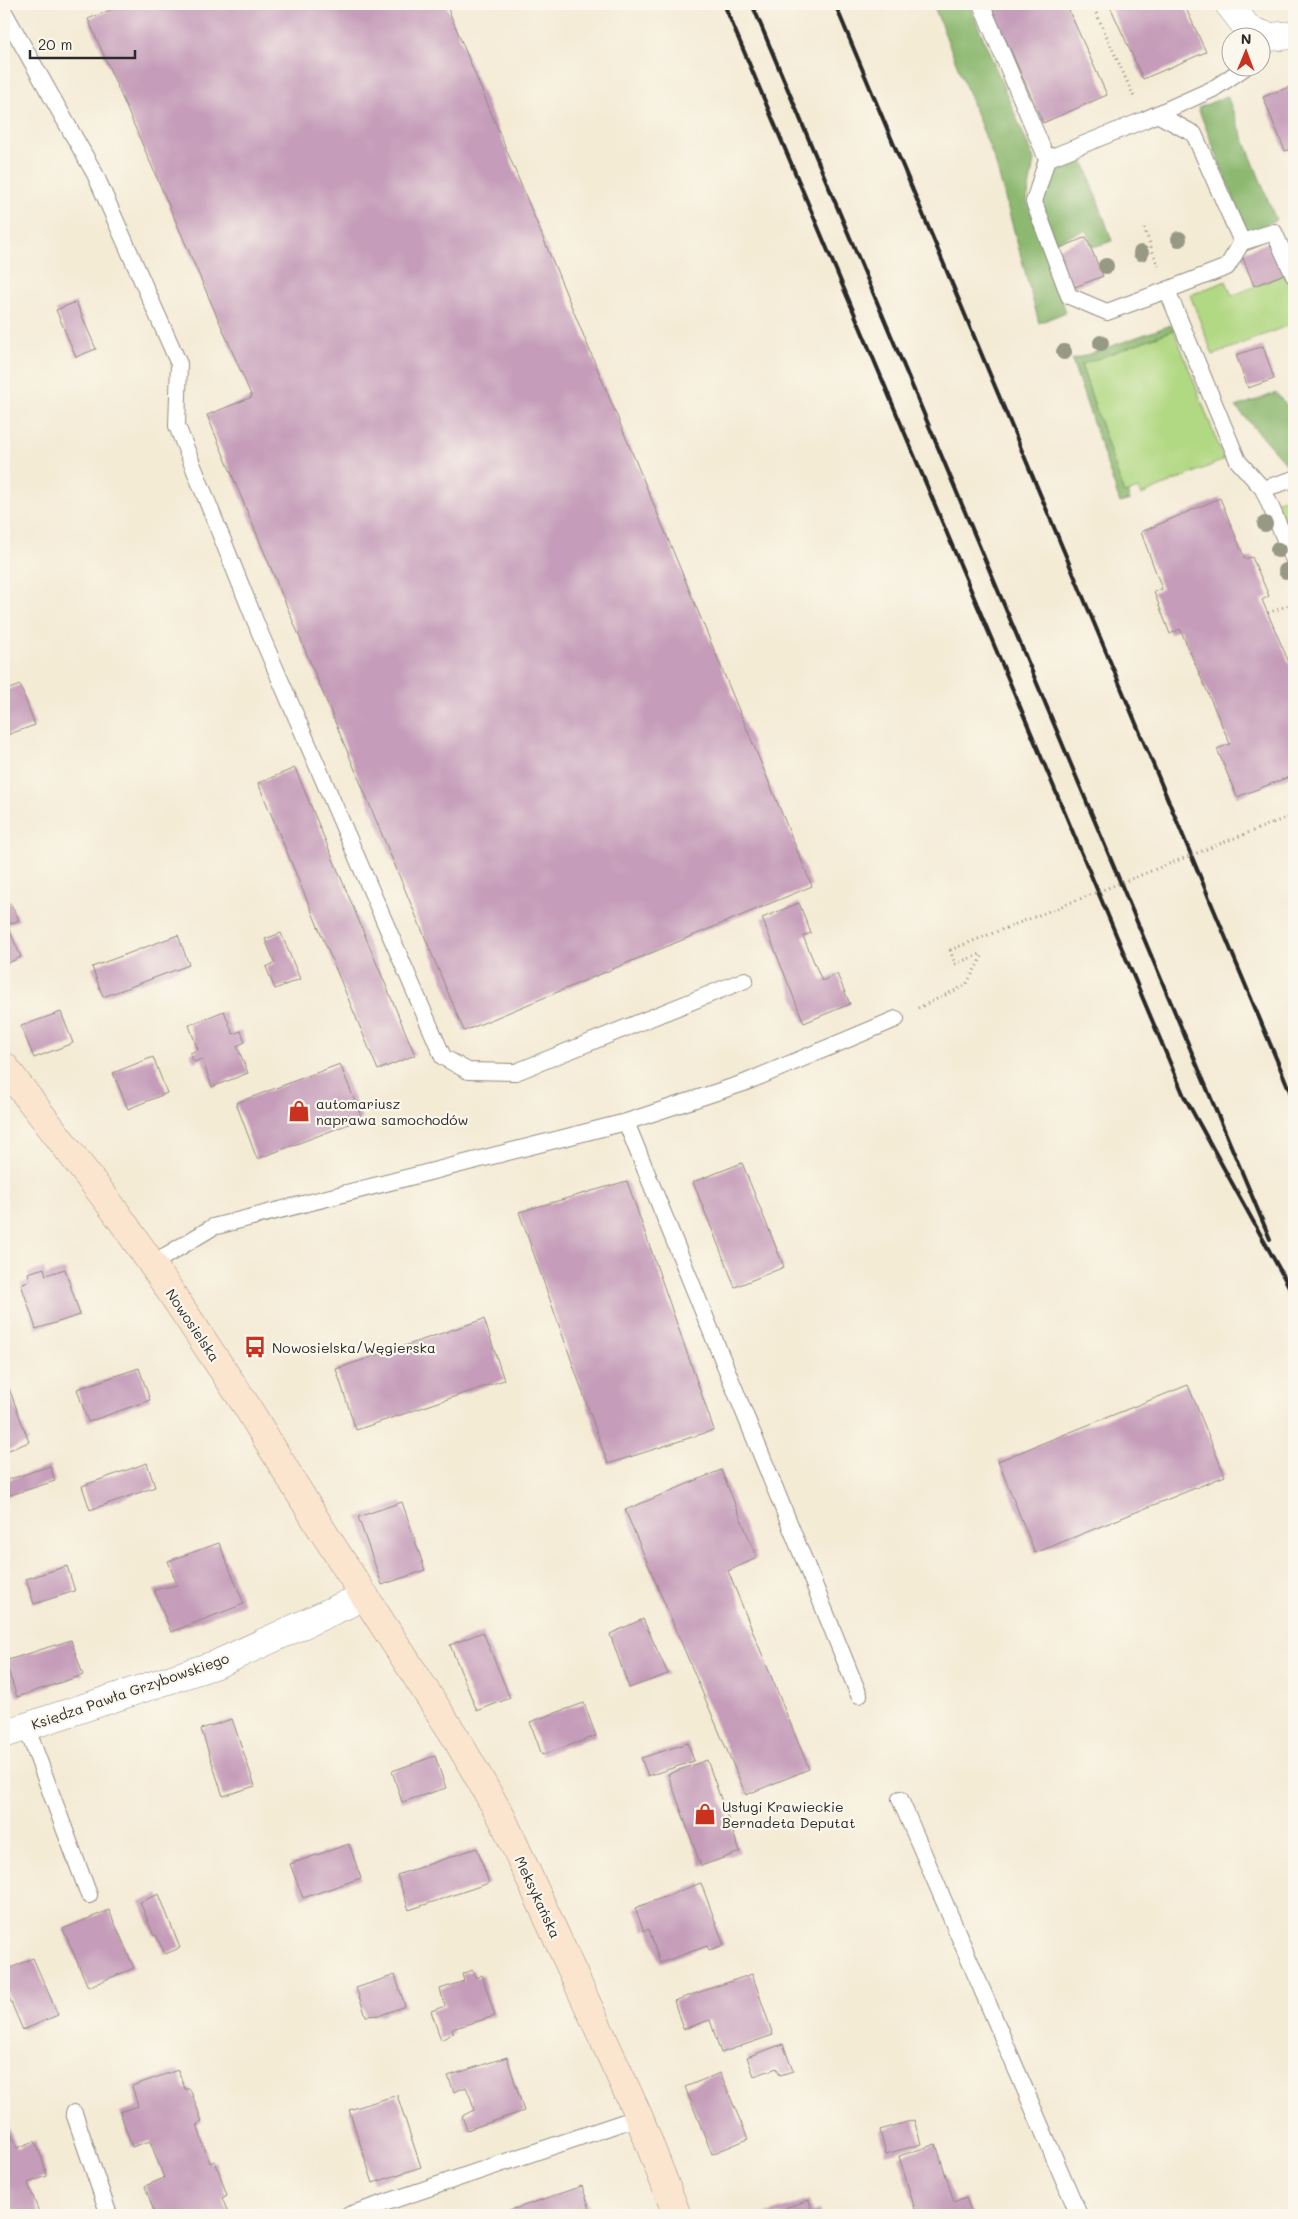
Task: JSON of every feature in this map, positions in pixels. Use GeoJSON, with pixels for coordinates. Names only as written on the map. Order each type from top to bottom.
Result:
{"type":"FeatureCollection","features":[{"type":"Feature","properties":{"kind":"street"},"geometry":{"type":"LineString","coordinates":[[1229,4],[1248,29],[1275,43]]}},
{"type":"Feature","properties":{"kind":"street","name":"Nowosielska"},"geometry":{"type":"LineString","coordinates":[[4,1066],[115,1211],[152,1264],[246,1405],[365,1596]]}},
{"type":"Feature","properties":{"kind":"street","name":"Księdza Pawła Grzybowskiego"},"geometry":{"type":"LineString","coordinates":[[15,1730],[217,1664],[365,1596]]}},
{"type":"Feature","properties":{"kind":"street","name":"Meksykańska"},"geometry":{"type":"LineString","coordinates":[[365,1596],[456,1738],[502,1818],[639,2117],[677,2215]]}},
{"type":"Feature","properties":{"kind":"lane"},"geometry":{"type":"LineString","coordinates":[[981,4],[1047,159],[1034,202],[1068,296],[1107,312],[1228,266],[1242,242],[1274,232],[1294,276]]}},
{"type":"Feature","properties":{"kind":"lane"},"geometry":{"type":"LineString","coordinates":[[4,12],[96,174],[179,364],[177,426],[260,633],[443,1057],[468,1071],[516,1072],[745,980]]}},
{"type":"Feature","properties":{"kind":"lane"},"geometry":{"type":"LineString","coordinates":[[1047,159],[1213,89],[1229,78]]}},
{"type":"Feature","properties":{"kind":"lane"},"geometry":{"type":"LineString","coordinates":[[1150,117],[1194,134],[1242,242]]}},
{"type":"Feature","properties":{"kind":"lane"},"geometry":{"type":"LineString","coordinates":[[1167,290],[1238,461],[1263,489],[1294,560]]}},
{"type":"Feature","properties":{"kind":"lane"},"geometry":{"type":"LineString","coordinates":[[1263,489],[1294,478]]}},
{"type":"Feature","properties":{"kind":"lane"},"geometry":{"type":"LineString","coordinates":[[152,1264],[213,1227],[626,1122],[744,1083],[896,1019]]}},
{"type":"Feature","properties":{"kind":"lane"},"geometry":{"type":"LineString","coordinates":[[626,1122],[859,1696]]}},
{"type":"Feature","properties":{"kind":"lane"},"geometry":{"type":"LineString","coordinates":[[15,1730],[89,1894]]}},
{"type":"Feature","properties":{"kind":"lane"},"geometry":{"type":"LineString","coordinates":[[900,1799],[1080,2215]]}},
{"type":"Feature","properties":{"kind":"lane"},"geometry":{"type":"LineString","coordinates":[[74,2113],[109,2215]]}},
{"type":"Feature","properties":{"kind":"lane"},"geometry":{"type":"LineString","coordinates":[[349,2215],[639,2117]]}},
{"type":"Feature","properties":{"kind":"path"},"geometry":{"type":"LineString","coordinates":[[1092,4],[1150,117]]}},
{"type":"Feature","properties":{"kind":"path"},"geometry":{"type":"LineString","coordinates":[[1144,228],[1167,290]]}},
{"type":"Feature","properties":{"kind":"path"},"geometry":{"type":"LineString","coordinates":[[1268,614],[1294,603]]}},
{"type":"Feature","properties":{"kind":"path"},"geometry":{"type":"LineString","coordinates":[[896,1019],[966,985],[984,953],[955,964],[950,950],[1294,815]]}},
{"type":"Feature","properties":{"kind":"green space"},"geometry":{"type":"Polygon","coordinates":[[[933,4],[969,4],[1034,160],[1027,201],[1066,312],[1039,323],[995,161],[933,4]]]}},
{"type":"Feature","properties":{"kind":"green space"},"geometry":{"type":"Polygon","coordinates":[[[1227,96],[1276,220],[1247,232],[1198,108],[1227,96]]]}},
{"type":"Feature","properties":{"kind":"green space"},"geometry":{"type":"Polygon","coordinates":[[[1082,156],[1112,241],[1093,247],[1087,230],[1055,241],[1041,201],[1053,167],[1082,156]]]}},
{"type":"Feature","properties":{"kind":"green space"},"geometry":{"type":"Polygon","coordinates":[[[1287,273],[1294,290],[1294,323],[1213,355],[1190,295],[1226,281],[1232,296],[1287,273]]]}},
{"type":"Feature","properties":{"kind":"green space"},"geometry":{"type":"Polygon","coordinates":[[[1171,325],[1174,330],[1081,365],[1124,493],[1127,492],[1130,500],[1120,503],[1072,360],[1171,325]]]}},
{"type":"Feature","properties":{"kind":"green space"},"geometry":{"type":"Polygon","coordinates":[[[1174,330],[1224,460],[1141,495],[1138,489],[1124,494],[1081,364],[1174,330]]]}},
{"type":"Feature","properties":{"kind":"green space"},"geometry":{"type":"Polygon","coordinates":[[[1276,393],[1294,414],[1294,461],[1287,465],[1236,407],[1276,393]]]}},
{"type":"Feature","properties":{"kind":"green space"},"geometry":{"type":"Polygon","coordinates":[[[1294,494],[1294,546],[1276,502],[1294,494]]]}},
{"type":"Feature","properties":{"kind":"building"},"geometry":{"type":"Polygon","coordinates":[[[125,4],[446,4],[812,886],[464,1031],[207,415],[252,397],[88,19],[125,4]]]}},
{"type":"Feature","properties":{"kind":"building"},"geometry":{"type":"Polygon","coordinates":[[[990,4],[1066,4],[1107,95],[1043,123],[990,4]]]}},
{"type":"Feature","properties":{"kind":"building"},"geometry":{"type":"Polygon","coordinates":[[[1109,4],[1184,4],[1206,52],[1143,79],[1109,4]]]}},
{"type":"Feature","properties":{"kind":"building"},"geometry":{"type":"Polygon","coordinates":[[[1294,85],[1294,148],[1285,151],[1263,97],[1294,85]]]}},
{"type":"Feature","properties":{"kind":"building"},"geometry":{"type":"Polygon","coordinates":[[[1086,237],[1103,276],[1070,289],[1053,251],[1086,237]]]}},
{"type":"Feature","properties":{"kind":"building"},"geometry":{"type":"Polygon","coordinates":[[[1274,240],[1287,273],[1254,286],[1241,253],[1274,240]]]}},
{"type":"Feature","properties":{"kind":"building"},"geometry":{"type":"Polygon","coordinates":[[[76,302],[96,349],[76,357],[56,310],[76,302]]]}},
{"type":"Feature","properties":{"kind":"building"},"geometry":{"type":"Polygon","coordinates":[[[1263,346],[1274,379],[1248,388],[1236,355],[1263,346]]]}},
{"type":"Feature","properties":{"kind":"building"},"geometry":{"type":"Polygon","coordinates":[[[1220,498],[1245,559],[1252,557],[1269,596],[1262,600],[1294,674],[1294,775],[1237,797],[1217,749],[1230,744],[1180,629],[1170,634],[1154,592],[1162,589],[1141,532],[1220,498]]]}},
{"type":"Feature","properties":{"kind":"building"},"geometry":{"type":"Polygon","coordinates":[[[20,685],[35,725],[4,736],[4,691],[20,685]]]}},
{"type":"Feature","properties":{"kind":"building"},"geometry":{"type":"Polygon","coordinates":[[[295,768],[415,1055],[378,1070],[258,783],[295,768]]]}},
{"type":"Feature","properties":{"kind":"building"},"geometry":{"type":"Polygon","coordinates":[[[10,903],[19,920],[7,925],[21,957],[4,965],[4,906],[10,903]]]}},
{"type":"Feature","properties":{"kind":"building"},"geometry":{"type":"Polygon","coordinates":[[[799,903],[811,933],[803,936],[822,981],[837,974],[850,1004],[804,1023],[762,918],[799,903]]]}},
{"type":"Feature","properties":{"kind":"building"},"geometry":{"type":"Polygon","coordinates":[[[281,933],[300,979],[275,989],[266,967],[275,963],[265,939],[281,933]]]}},
{"type":"Feature","properties":{"kind":"building"},"geometry":{"type":"Polygon","coordinates":[[[178,935],[189,965],[103,997],[92,967],[178,935]]]}},
{"type":"Feature","properties":{"kind":"building"},"geometry":{"type":"Polygon","coordinates":[[[224,1011],[233,1034],[241,1031],[245,1042],[237,1046],[248,1073],[212,1087],[202,1059],[194,1062],[190,1053],[198,1050],[189,1025],[224,1011]]]}},
{"type":"Feature","properties":{"kind":"building"},"geometry":{"type":"Polygon","coordinates":[[[61,1012],[73,1043],[34,1058],[21,1026],[61,1012]]]}},
{"type":"Feature","properties":{"kind":"building"},"geometry":{"type":"Polygon","coordinates":[[[153,1057],[167,1093],[128,1109],[113,1073],[153,1057]]]}},
{"type":"Feature","properties":{"kind":"building","name":"automariusz naprawa samochodów"},"geometry":{"type":"Polygon","coordinates":[[[340,1064],[362,1119],[257,1159],[236,1103],[340,1064]]]}},
{"type":"Feature","properties":{"kind":"building"},"geometry":{"type":"Polygon","coordinates":[[[742,1163],[784,1267],[735,1287],[693,1182],[742,1163]]]}},
{"type":"Feature","properties":{"kind":"building"},"geometry":{"type":"Polygon","coordinates":[[[627,1181],[714,1430],[608,1464],[519,1212],[627,1181]]]}},
{"type":"Feature","properties":{"kind":"building"},"geometry":{"type":"Polygon","coordinates":[[[44,1268],[46,1275],[65,1269],[80,1315],[36,1329],[21,1284],[30,1280],[28,1273],[44,1268]]]}},
{"type":"Feature","properties":{"kind":"building"},"geometry":{"type":"Polygon","coordinates":[[[484,1319],[504,1380],[356,1430],[336,1369],[484,1319]]]}},
{"type":"Feature","properties":{"kind":"building"},"geometry":{"type":"Polygon","coordinates":[[[139,1368],[150,1400],[88,1422],[77,1389],[139,1368]]]}},
{"type":"Feature","properties":{"kind":"building"},"geometry":{"type":"Polygon","coordinates":[[[4,1375],[29,1442],[4,1452],[4,1375]]]}},
{"type":"Feature","properties":{"kind":"building"},"geometry":{"type":"Polygon","coordinates":[[[1188,1385],[1225,1476],[1035,1553],[998,1461],[1188,1385]]]}},
{"type":"Feature","properties":{"kind":"building"},"geometry":{"type":"Polygon","coordinates":[[[147,1463],[155,1487],[90,1510],[82,1486],[147,1463]]]}},
{"type":"Feature","properties":{"kind":"building"},"geometry":{"type":"Polygon","coordinates":[[[50,1466],[55,1481],[4,1497],[4,1481],[50,1466]]]}},
{"type":"Feature","properties":{"kind":"building"},"geometry":{"type":"Polygon","coordinates":[[[721,1470],[757,1558],[728,1571],[809,1769],[746,1795],[625,1510],[721,1470]]]}},
{"type":"Feature","properties":{"kind":"building"},"geometry":{"type":"Polygon","coordinates":[[[402,1502],[425,1570],[382,1585],[358,1517],[402,1502]]]}},
{"type":"Feature","properties":{"kind":"building"},"geometry":{"type":"Polygon","coordinates":[[[219,1543],[244,1604],[171,1632],[154,1590],[177,1585],[168,1561],[219,1543]]]}},
{"type":"Feature","properties":{"kind":"building"},"geometry":{"type":"Polygon","coordinates":[[[67,1566],[75,1591],[34,1604],[26,1579],[67,1566]]]}},
{"type":"Feature","properties":{"kind":"building"},"geometry":{"type":"Polygon","coordinates":[[[643,1619],[668,1674],[629,1688],[610,1634],[643,1619]]]}},
{"type":"Feature","properties":{"kind":"building"},"geometry":{"type":"Polygon","coordinates":[[[483,1632],[510,1698],[477,1711],[450,1645],[483,1632]]]}},
{"type":"Feature","properties":{"kind":"building"},"geometry":{"type":"Polygon","coordinates":[[[71,1640],[83,1675],[17,1697],[5,1661],[71,1640]]]}},
{"type":"Feature","properties":{"kind":"building"},"geometry":{"type":"Polygon","coordinates":[[[584,1703],[596,1736],[542,1755],[530,1722],[584,1703]]]}},
{"type":"Feature","properties":{"kind":"building"},"geometry":{"type":"Polygon","coordinates":[[[232,1719],[255,1786],[223,1796],[201,1729],[232,1719]]]}},
{"type":"Feature","properties":{"kind":"building"},"geometry":{"type":"Polygon","coordinates":[[[688,1743],[694,1761],[648,1776],[641,1758],[688,1743]]]}},
{"type":"Feature","properties":{"kind":"building"},"geometry":{"type":"Polygon","coordinates":[[[435,1756],[446,1788],[402,1802],[392,1771],[435,1756]]]}},
{"type":"Feature","properties":{"kind":"building"},"geometry":{"type":"Polygon","coordinates":[[[707,1760],[740,1852],[701,1866],[668,1774],[707,1760]]]}},
{"type":"Feature","properties":{"kind":"building"},"geometry":{"type":"Polygon","coordinates":[[[349,1844],[361,1878],[303,1898],[290,1864],[349,1844]]]}},
{"type":"Feature","properties":{"kind":"building"},"geometry":{"type":"Polygon","coordinates":[[[477,1848],[489,1883],[409,1910],[397,1875],[477,1848]]]}},
{"type":"Feature","properties":{"kind":"building"},"geometry":{"type":"Polygon","coordinates":[[[701,1883],[724,1945],[709,1950],[707,1946],[660,1963],[649,1929],[644,1931],[635,1908],[701,1883]]]}},
{"type":"Feature","properties":{"kind":"building"},"geometry":{"type":"Polygon","coordinates":[[[159,1894],[180,1948],[165,1954],[156,1935],[154,1936],[140,1902],[159,1894]]]}},
{"type":"Feature","properties":{"kind":"building"},"geometry":{"type":"Polygon","coordinates":[[[109,1910],[134,1968],[88,1987],[63,1929],[109,1910]]]}},
{"type":"Feature","properties":{"kind":"building"},"geometry":{"type":"Polygon","coordinates":[[[33,1958],[58,2015],[23,2030],[4,1986],[4,1971],[33,1958]]]}},
{"type":"Feature","properties":{"kind":"building"},"geometry":{"type":"Polygon","coordinates":[[[473,1970],[476,1978],[482,1975],[495,2016],[452,2029],[454,2033],[441,2040],[431,2011],[445,2006],[440,1989],[464,1981],[462,1974],[473,1970]]]}},
{"type":"Feature","properties":{"kind":"building"},"geometry":{"type":"Polygon","coordinates":[[[752,1974],[773,2035],[721,2053],[710,2020],[683,2029],[674,2001],[752,1974]]]}},
{"type":"Feature","properties":{"kind":"building"},"geometry":{"type":"Polygon","coordinates":[[[395,1975],[405,2006],[381,2015],[366,2016],[356,1988],[395,1975]]]}},
{"type":"Feature","properties":{"kind":"building"},"geometry":{"type":"Polygon","coordinates":[[[783,2044],[793,2071],[780,2075],[777,2068],[754,2076],[747,2057],[783,2044]]]}},
{"type":"Feature","properties":{"kind":"building"},"geometry":{"type":"Polygon","coordinates":[[[507,2057],[524,2111],[467,2130],[462,2116],[474,2110],[471,2099],[466,2087],[454,2092],[448,2076],[507,2057]]]}},
{"type":"Feature","properties":{"kind":"building"},"geometry":{"type":"Polygon","coordinates":[[[178,2070],[185,2089],[190,2089],[202,2122],[197,2124],[210,2163],[215,2161],[227,2195],[222,2198],[229,2215],[155,2215],[145,2186],[164,2178],[150,2141],[132,2147],[120,2112],[138,2106],[132,2086],[178,2070]]]}},
{"type":"Feature","properties":{"kind":"building"},"geometry":{"type":"Polygon","coordinates":[[[720,2073],[748,2139],[712,2154],[685,2087],[720,2073]]]}},
{"type":"Feature","properties":{"kind":"building"},"geometry":{"type":"Polygon","coordinates":[[[397,2095],[421,2167],[373,2183],[349,2110],[397,2095]]]}},
{"type":"Feature","properties":{"kind":"building"},"geometry":{"type":"Polygon","coordinates":[[[914,2120],[921,2144],[886,2154],[880,2130],[914,2120]]]}},
{"type":"Feature","properties":{"kind":"building"},"geometry":{"type":"Polygon","coordinates":[[[9,2129],[17,2148],[35,2141],[42,2159],[47,2176],[28,2183],[40,2215],[4,2215],[4,2130],[9,2129]]]}},
{"type":"Feature","properties":{"kind":"building"},"geometry":{"type":"Polygon","coordinates":[[[936,2144],[954,2202],[966,2197],[972,2215],[926,2215],[924,2210],[916,2213],[899,2156],[936,2144]]]}},
{"type":"Feature","properties":{"kind":"building"},"geometry":{"type":"Polygon","coordinates":[[[582,2186],[592,2215],[495,2215],[529,2204],[582,2186]]]}},
{"type":"Feature","properties":{"kind":"building"},"geometry":{"type":"Polygon","coordinates":[[[809,2200],[812,2212],[820,2210],[822,2215],[764,2215],[809,2200]]]}},
{"type":"Feature","properties":{"kind":"railway"},"geometry":{"type":"LineString","coordinates":[[724,4],[1184,1096],[1291,1290]]}},
{"type":"Feature","properties":{"kind":"railway"},"geometry":{"type":"LineString","coordinates":[[752,4],[1270,1239]]}},
{"type":"Feature","properties":{"kind":"railway"},"geometry":{"type":"LineString","coordinates":[[835,4],[1294,1101]]}},
{"type":"Feature","properties":{"kind":"place","name":"automariusz naprawa samochodów"},"geometry":{"type":"Point","coordinates":[299,1111]}},
{"type":"Feature","properties":{"kind":"place","name":"Nowosielska/Węgierska"},"geometry":{"type":"Point","coordinates":[255,1347]}},
{"type":"Feature","properties":{"kind":"place","name":"Usługi Krawieckie Bernadeta Deputat"},"geometry":{"type":"Point","coordinates":[705,1814]}}]}
